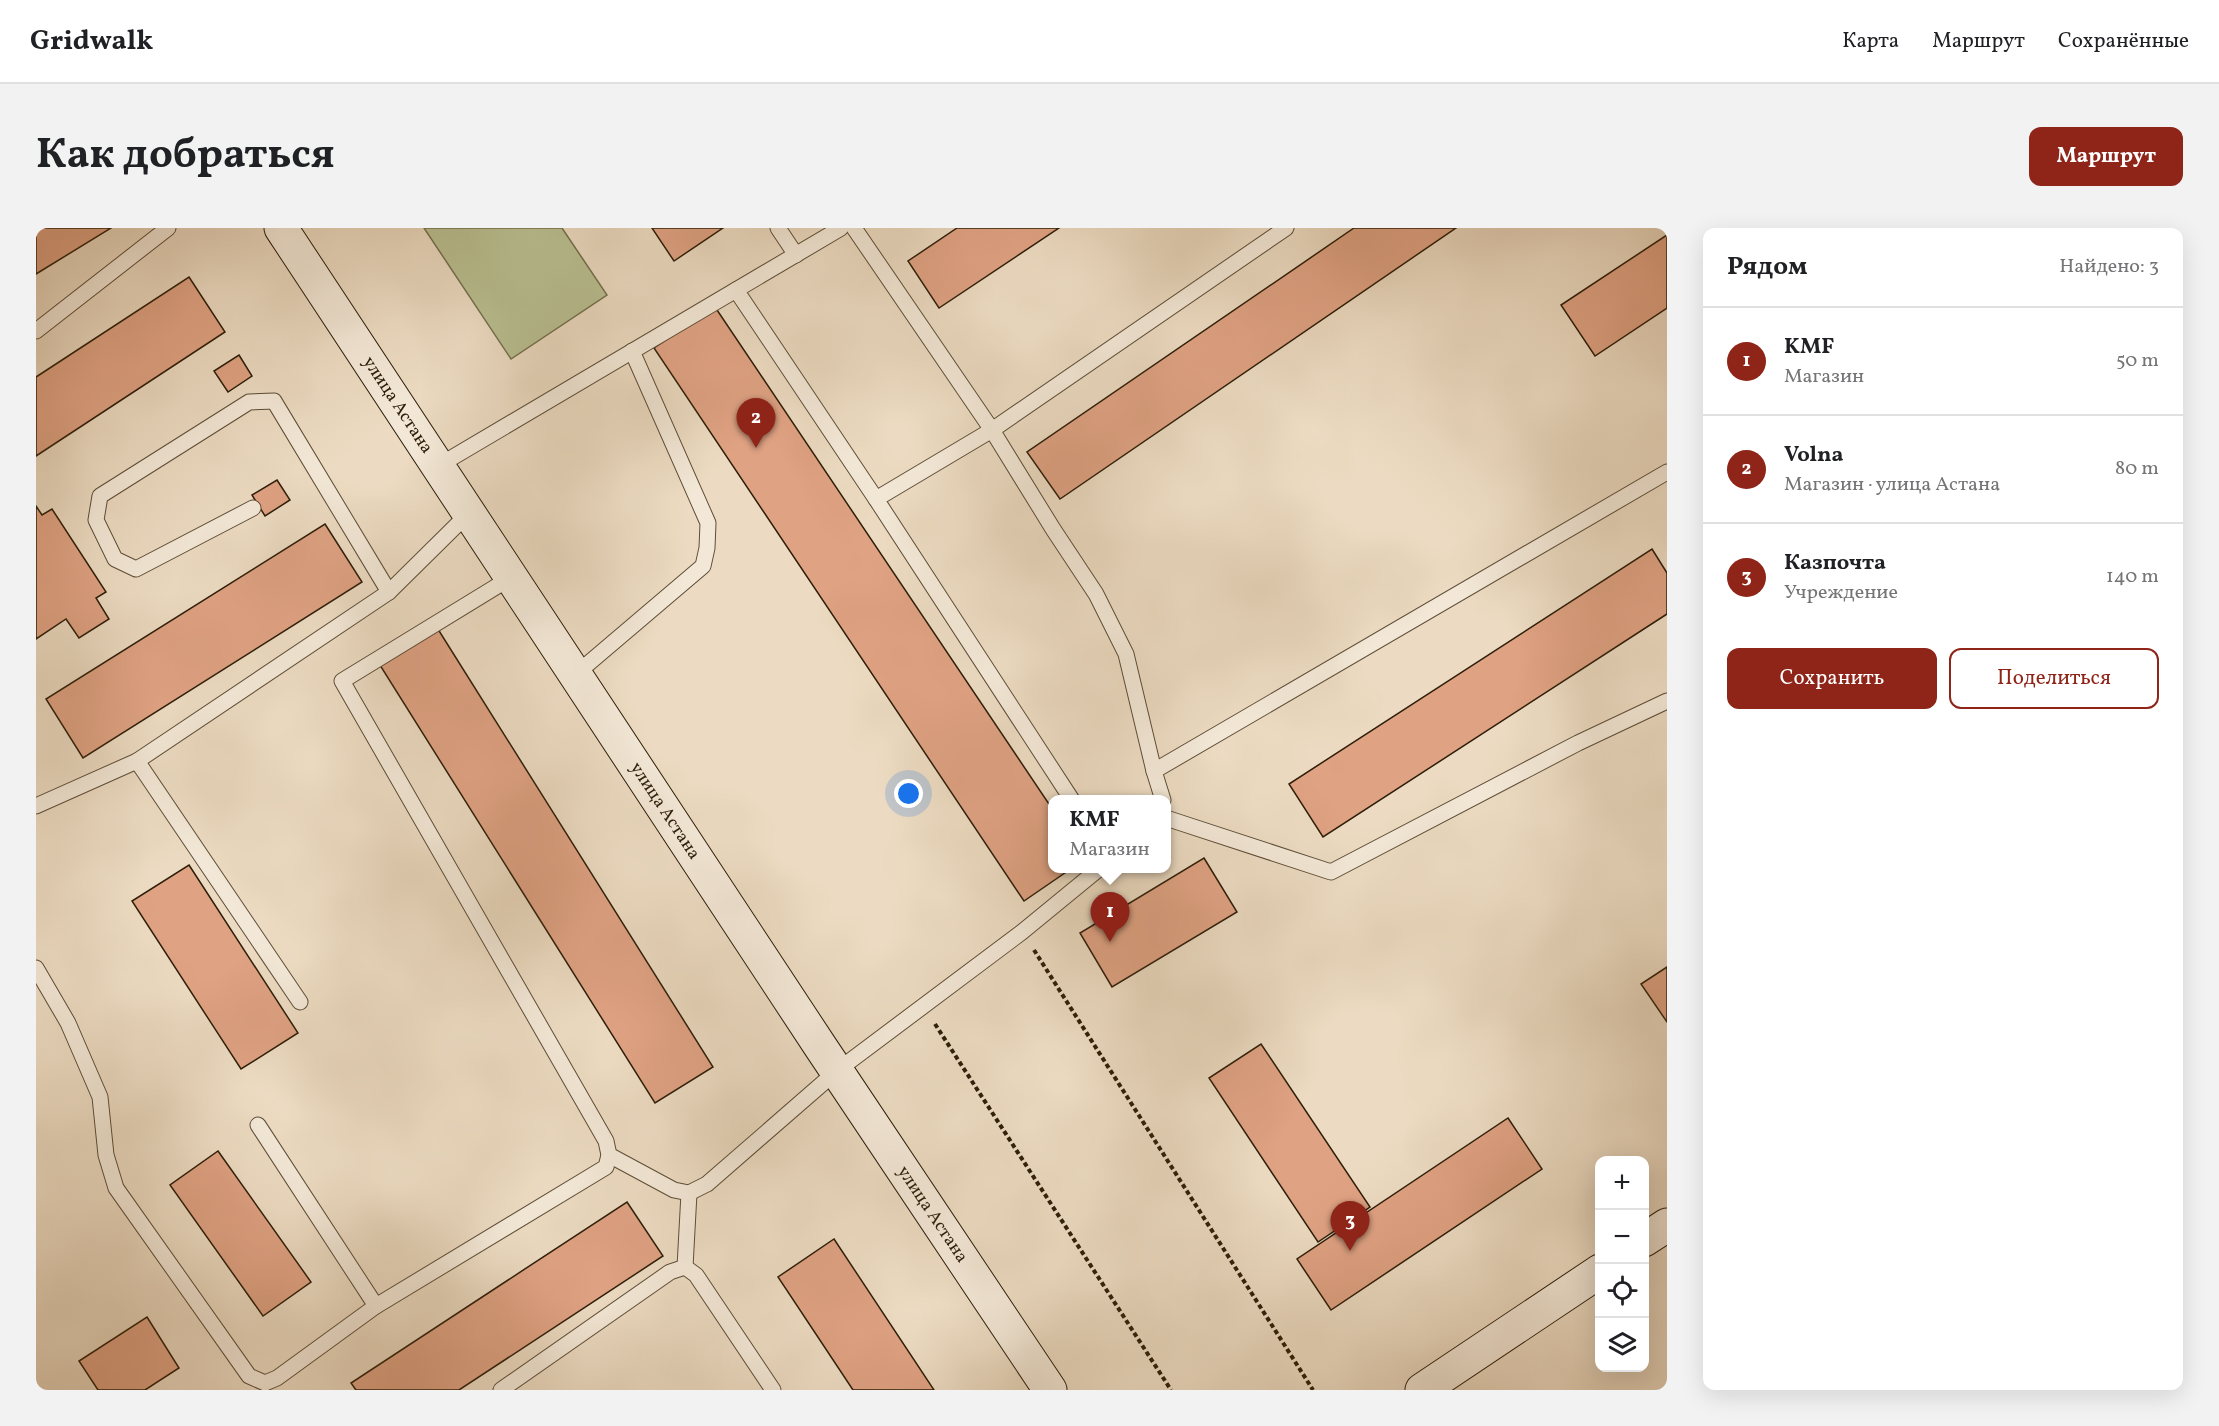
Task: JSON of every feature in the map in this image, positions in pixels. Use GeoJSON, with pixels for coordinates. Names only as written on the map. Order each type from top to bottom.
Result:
{"type":"FeatureCollection","features":[{"type":"Feature","properties":{"kind":"street","name":"улица Астана"},"geometry":{"type":"LineString","coordinates":[[281,228],[1050,1390]]}},
{"type":"Feature","properties":{"kind":"street"},"geometry":{"type":"LineString","coordinates":[[1649,1237],[1667,1225]]}},
{"type":"Feature","properties":{"kind":"street"},"geometry":{"type":"LineString","coordinates":[[1422,1390],[1595,1273]]}},
{"type":"Feature","properties":{"kind":"lane"},"geometry":{"type":"LineString","coordinates":[[36,331],[168,228]]}},
{"type":"Feature","properties":{"kind":"lane"},"geometry":{"type":"LineString","coordinates":[[778,228],[796,255]]}},
{"type":"Feature","properties":{"kind":"lane"},"geometry":{"type":"LineString","coordinates":[[438,466],[841,228]]}},
{"type":"Feature","properties":{"kind":"lane"},"geometry":{"type":"LineString","coordinates":[[854,228],[992,430],[1096,594],[1126,654],[1161,795]]}},
{"type":"Feature","properties":{"kind":"lane"},"geometry":{"type":"LineString","coordinates":[[876,499],[992,430],[1286,228]]}},
{"type":"Feature","properties":{"kind":"lane"},"geometry":{"type":"LineString","coordinates":[[736,290],[876,499],[1069,795]]}},
{"type":"Feature","properties":{"kind":"lane"},"geometry":{"type":"LineString","coordinates":[[576,674],[703,566],[708,523],[632,351]]}},
{"type":"Feature","properties":{"kind":"lane"},"geometry":{"type":"LineString","coordinates":[[253,508],[136,569],[115,559],[96,520],[100,496],[249,402],[274,401],[388,592]]}},
{"type":"Feature","properties":{"kind":"lane"},"geometry":{"type":"LineString","coordinates":[[1154,771],[1667,472]]}},
{"type":"Feature","properties":{"kind":"lane"},"geometry":{"type":"LineString","coordinates":[[36,806],[137,761],[388,592],[470,513]]}},
{"type":"Feature","properties":{"kind":"lane"},"geometry":{"type":"LineString","coordinates":[[36,968],[68,1023],[100,1097],[106,1155],[116,1188],[249,1376],[265,1387],[376,1306],[606,1167],[609,1155],[606,1141],[342,681],[512,577]]}},
{"type":"Feature","properties":{"kind":"lane"},"geometry":{"type":"LineString","coordinates":[[1171,819],[1331,872],[1578,743],[1667,701]]}},
{"type":"Feature","properties":{"kind":"lane"},"geometry":{"type":"LineString","coordinates":[[137,761],[300,1002]]}},
{"type":"Feature","properties":{"kind":"lane"},"geometry":{"type":"LineString","coordinates":[[609,1155],[674,1190],[690,1193],[707,1184],[838,1070],[1022,932],[1094,873]]}},
{"type":"Feature","properties":{"kind":"lane"},"geometry":{"type":"LineString","coordinates":[[258,1125],[376,1306]]}},
{"type":"Feature","properties":{"kind":"lane"},"geometry":{"type":"LineString","coordinates":[[685,1267],[690,1193]]}},
{"type":"Feature","properties":{"kind":"lane"},"geometry":{"type":"LineString","coordinates":[[501,1390],[670,1272],[685,1267]]}},
{"type":"Feature","properties":{"kind":"lane"},"geometry":{"type":"LineString","coordinates":[[685,1267],[696,1275],[773,1390]]}},
{"type":"Feature","properties":{"kind":"path"},"geometry":{"type":"LineString","coordinates":[[1022,932],[1313,1390]]}},
{"type":"Feature","properties":{"kind":"path"},"geometry":{"type":"LineString","coordinates":[[923,1006],[1171,1390]]}},
{"type":"Feature","properties":{"kind":"green space"},"geometry":{"type":"Polygon","coordinates":[[[424,228],[562,228],[607,295],[511,359],[424,228]]]}},
{"type":"Feature","properties":{"kind":"building"},"geometry":{"type":"Polygon","coordinates":[[[36,228],[111,228],[36,274],[36,228]]]}},
{"type":"Feature","properties":{"kind":"building"},"geometry":{"type":"Polygon","coordinates":[[[652,228],[723,228],[674,261],[652,228]]]}},
{"type":"Feature","properties":{"kind":"building"},"geometry":{"type":"Polygon","coordinates":[[[957,228],[1059,228],[939,308],[908,261],[957,228]]]}},
{"type":"Feature","properties":{"kind":"building"},"geometry":{"type":"Polygon","coordinates":[[[1354,228],[1456,228],[1060,499],[1027,452],[1354,228]]]}},
{"type":"Feature","properties":{"kind":"building"},"geometry":{"type":"Polygon","coordinates":[[[1667,235],[1667,308],[1595,356],[1561,305],[1667,235]]]}},
{"type":"Feature","properties":{"kind":"building"},"geometry":{"type":"Polygon","coordinates":[[[189,277],[225,332],[36,456],[36,377],[189,277]]]}},
{"type":"Feature","properties":{"kind":"building"},"geometry":{"type":"Polygon","coordinates":[[[715,307],[1048,803],[1048,873],[1065,873],[1024,901],[654,348],[715,307]]]}},
{"type":"Feature","properties":{"kind":"building"},"geometry":{"type":"Polygon","coordinates":[[[239,355],[252,376],[228,392],[214,371],[239,355]]]}},
{"type":"Feature","properties":{"kind":"building"},"geometry":{"type":"Polygon","coordinates":[[[277,480],[290,500],[265,516],[252,495],[277,480]]]}},
{"type":"Feature","properties":{"kind":"building"},"geometry":{"type":"Polygon","coordinates":[[[36,506],[42,515],[52,509],[106,592],[96,598],[109,619],[79,638],[66,619],[36,639],[36,506]]]}},
{"type":"Feature","properties":{"kind":"building"},"geometry":{"type":"Polygon","coordinates":[[[325,524],[362,582],[83,758],[46,699],[325,524]]]}},
{"type":"Feature","properties":{"kind":"building"},"geometry":{"type":"Polygon","coordinates":[[[1652,549],[1667,573],[1667,614],[1323,837],[1289,784],[1652,549]]]}},
{"type":"Feature","properties":{"kind":"building"},"geometry":{"type":"Polygon","coordinates":[[[436,626],[713,1067],[655,1103],[378,662],[436,626]]]}},
{"type":"Feature","properties":{"kind":"building"},"geometry":{"type":"Polygon","coordinates":[[[1204,858],[1237,912],[1112,987],[1080,933],[1204,858]]]}},
{"type":"Feature","properties":{"kind":"building"},"geometry":{"type":"Polygon","coordinates":[[[189,865],[298,1033],[241,1069],[132,901],[189,865]]]}},
{"type":"Feature","properties":{"kind":"building"},"geometry":{"type":"Polygon","coordinates":[[[1667,967],[1667,1022],[1641,984],[1667,967]]]}},
{"type":"Feature","properties":{"kind":"building"},"geometry":{"type":"Polygon","coordinates":[[[1261,1044],[1370,1207],[1318,1242],[1209,1078],[1261,1044]]]}},
{"type":"Feature","properties":{"kind":"building"},"geometry":{"type":"Polygon","coordinates":[[[1508,1118],[1542,1169],[1331,1310],[1297,1259],[1508,1118]]]}},
{"type":"Feature","properties":{"kind":"building"},"geometry":{"type":"Polygon","coordinates":[[[218,1151],[311,1282],[263,1316],[170,1185],[218,1151]]]}},
{"type":"Feature","properties":{"kind":"building"},"geometry":{"type":"Polygon","coordinates":[[[627,1202],[663,1256],[459,1390],[356,1390],[351,1383],[627,1202]]]}},
{"type":"Feature","properties":{"kind":"building"},"geometry":{"type":"Polygon","coordinates":[[[834,1239],[934,1390],[853,1390],[778,1277],[834,1239]]]}},
{"type":"Feature","properties":{"kind":"building"},"geometry":{"type":"Polygon","coordinates":[[[147,1317],[179,1368],[145,1390],[98,1390],[79,1361],[147,1317]]]}},
{"type":"Feature","properties":{"kind":"place","name":"Volna"},"geometry":{"type":"Point","coordinates":[756,448]}},
{"type":"Feature","properties":{"kind":"place","name":"KMF"},"geometry":{"type":"Point","coordinates":[1110,942]}},
{"type":"Feature","properties":{"kind":"place","name":"Казпочта"},"geometry":{"type":"Point","coordinates":[1350,1251]}}]}
